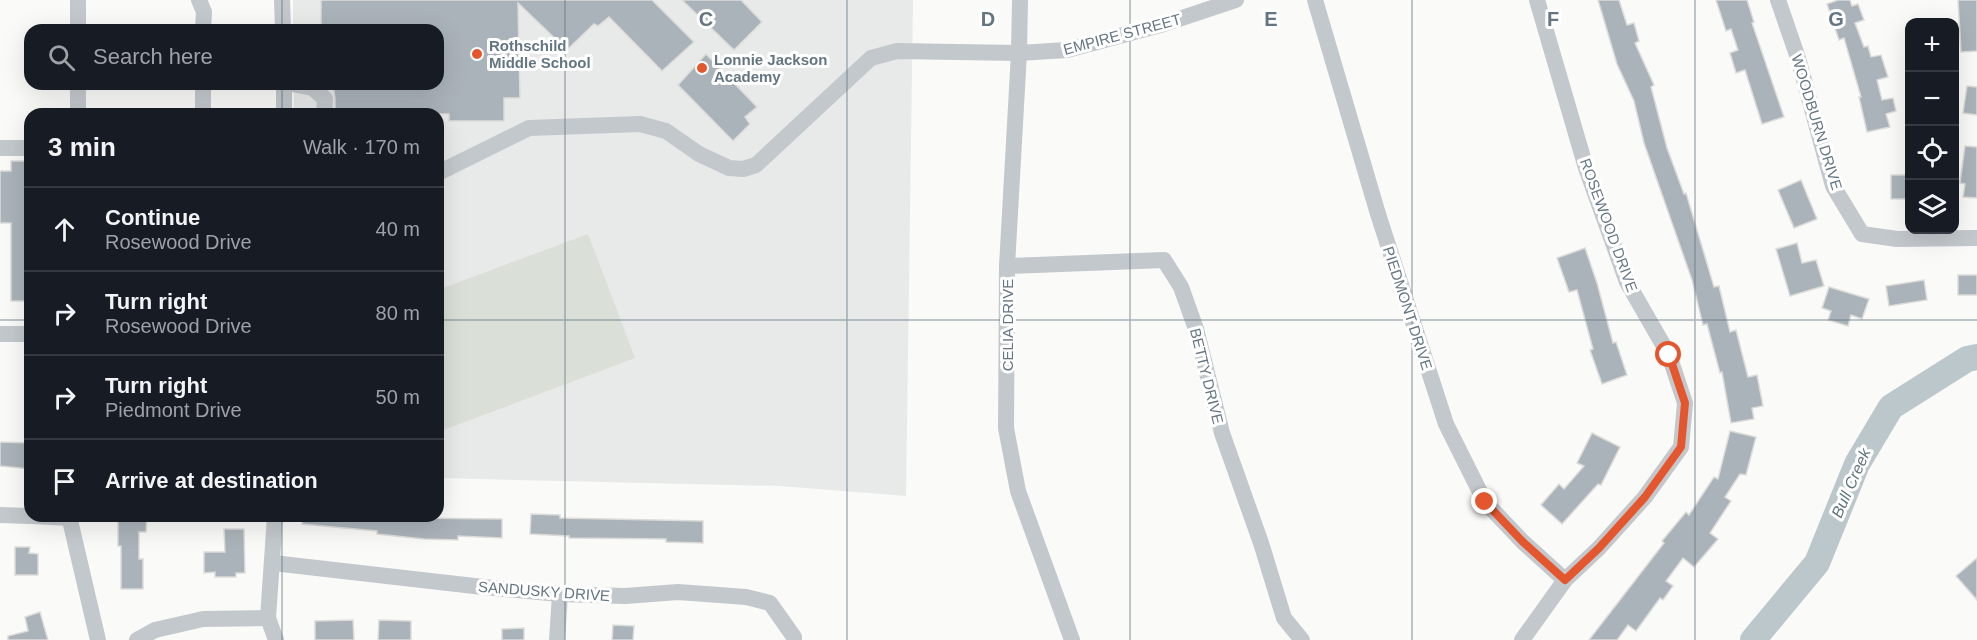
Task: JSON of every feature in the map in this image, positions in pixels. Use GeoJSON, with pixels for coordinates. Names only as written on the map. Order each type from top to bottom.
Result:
{"type":"FeatureCollection","features":[{"type":"Feature","properties":{"kind":"street"},"geometry":{"type":"LineString","coordinates":[[78,0],[78,24]]}},
{"type":"Feature","properties":{"kind":"street"},"geometry":{"type":"LineString","coordinates":[[199,0],[204,12],[204,24]]}},
{"type":"Feature","properties":{"kind":"street"},"geometry":{"type":"LineString","coordinates":[[282,0],[283,24]]}},
{"type":"Feature","properties":{"kind":"street","name":"CELIA DRIVE"},"geometry":{"type":"LineString","coordinates":[[1020,0],[1007,266],[1006,428],[1018,491],[1072,640]]}},
{"type":"Feature","properties":{"kind":"street","name":"EMPIRE STREET"},"geometry":{"type":"LineString","coordinates":[[444,170],[529,128],[640,124],[666,131],[699,154],[729,168],[743,169],[756,165],[871,58],[897,51],[1019,53],[1066,50],[1164,24],[1236,0]]}},
{"type":"Feature","properties":{"kind":"street","name":"PIEDMONT DRIVE"},"geometry":{"type":"LineString","coordinates":[[1315,0],[1378,214],[1446,424],[1485,502],[1523,542],[1565,580]]}},
{"type":"Feature","properties":{"kind":"street","name":"ROSEWOOD DRIVE"},"geometry":{"type":"LineString","coordinates":[[1522,640],[1565,580],[1599,548],[1645,497],[1681,447],[1685,403],[1669,355],[1627,282],[1586,168],[1537,0]]}},
{"type":"Feature","properties":{"kind":"street","name":"WOODBURN DRIVE"},"geometry":{"type":"LineString","coordinates":[[1778,0],[1798,58],[1833,186],[1862,234],[1897,240],[1977,238]]}},
{"type":"Feature","properties":{"kind":"street"},"geometry":{"type":"LineString","coordinates":[[78,90],[78,108]]}},
{"type":"Feature","properties":{"kind":"street"},"geometry":{"type":"LineString","coordinates":[[203,90],[203,108]]}},
{"type":"Feature","properties":{"kind":"street"},"geometry":{"type":"LineString","coordinates":[[284,90],[284,108]]}},
{"type":"Feature","properties":{"kind":"street"},"geometry":{"type":"LineString","coordinates":[[315,90],[325,99],[324,108]]}},
{"type":"Feature","properties":{"kind":"street"},"geometry":{"type":"LineString","coordinates":[[0,148],[24,148]]}},
{"type":"Feature","properties":{"kind":"street","name":"BETTY DRIVE"},"geometry":{"type":"LineString","coordinates":[[1007,266],[1164,260],[1180,287],[1196,329],[1222,434],[1262,543],[1284,618],[1302,640]]}},
{"type":"Feature","properties":{"kind":"street"},"geometry":{"type":"LineString","coordinates":[[0,334],[24,334]]}},
{"type":"Feature","properties":{"kind":"street"},"geometry":{"type":"LineString","coordinates":[[0,514],[24,516]]}},
{"type":"Feature","properties":{"kind":"street"},"geometry":{"type":"LineString","coordinates":[[70,522],[98,640]]}},
{"type":"Feature","properties":{"kind":"street"},"geometry":{"type":"LineString","coordinates":[[275,522],[268,618],[276,640]]}},
{"type":"Feature","properties":{"kind":"street","name":"SANDUSKY DRIVE"},"geometry":{"type":"LineString","coordinates":[[273,563],[560,594],[625,596],[678,592],[746,597],[770,603],[795,640]]}},
{"type":"Feature","properties":{"kind":"street"},"geometry":{"type":"LineString","coordinates":[[557,640],[560,594]]}},
{"type":"Feature","properties":{"kind":"street"},"geometry":{"type":"LineString","coordinates":[[137,640],[155,630],[203,619],[268,618]]}},
{"type":"Feature","properties":{"kind":"shaded area"},"geometry":{"type":"Polygon","coordinates":[[[293,0],[913,0],[906,496],[780,486],[444,478],[444,108],[294,108],[294,90],[444,90],[444,24],[293,24],[293,0]]]}},
{"type":"Feature","properties":{"kind":"shaded area"},"geometry":{"type":"Polygon","coordinates":[[[588,234],[635,358],[444,430],[444,288],[588,234]]]}},
{"type":"Feature","properties":{"kind":"building"},"geometry":{"type":"Polygon","coordinates":[[[321,0],[652,0],[694,42],[662,71],[609,17],[598,26],[594,24],[567,50],[518,3],[520,98],[504,98],[504,121],[449,121],[449,114],[444,114],[444,108],[335,108],[334,90],[444,90],[444,24],[321,24],[321,0]]]}},
{"type":"Feature","properties":{"kind":"building","name":"Lonnie Jackson Academy"},"geometry":{"type":"Polygon","coordinates":[[[682,0],[741,0],[762,22],[734,50],[682,0]]]}},
{"type":"Feature","properties":{"kind":"building"},"geometry":{"type":"Polygon","coordinates":[[[1598,0],[1619,0],[1627,25],[1634,23],[1639,41],[1635,43],[1654,85],[1651,87],[1667,148],[1684,194],[1686,193],[1714,287],[1719,286],[1730,332],[1736,330],[1748,377],[1757,375],[1763,406],[1752,408],[1754,419],[1731,423],[1722,372],[1720,373],[1707,324],[1703,325],[1692,280],[1644,143],[1634,101],[1617,64],[1598,0]]]}},
{"type":"Feature","properties":{"kind":"building"},"geometry":{"type":"Polygon","coordinates":[[[1716,0],[1747,0],[1754,22],[1752,23],[1784,117],[1762,124],[1745,70],[1736,73],[1730,53],[1738,50],[1731,29],[1726,31],[1716,0]]]}},
{"type":"Feature","properties":{"kind":"building"},"geometry":{"type":"Polygon","coordinates":[[[1838,0],[1850,0],[1852,6],[1858,4],[1864,20],[1855,23],[1864,47],[1868,46],[1871,57],[1881,55],[1888,77],[1877,80],[1882,100],[1893,98],[1896,111],[1886,114],[1890,127],[1867,132],[1859,97],[1861,97],[1844,38],[1839,40],[1827,4],[1838,0]]]}},
{"type":"Feature","properties":{"kind":"building"},"geometry":{"type":"Polygon","coordinates":[[[1958,0],[1977,0],[1977,51],[1961,52],[1958,0]]]}},
{"type":"Feature","properties":{"kind":"building"},"geometry":{"type":"Polygon","coordinates":[[[706,54],[757,107],[745,117],[750,124],[733,141],[678,85],[706,54]]]}},
{"type":"Feature","properties":{"kind":"building"},"geometry":{"type":"Polygon","coordinates":[[[1967,86],[1977,87],[1977,115],[1963,113],[1967,86]]]}},
{"type":"Feature","properties":{"kind":"building"},"geometry":{"type":"Polygon","coordinates":[[[1965,146],[1977,147],[1977,198],[1963,197],[1965,184],[1960,183],[1965,146]]]}},
{"type":"Feature","properties":{"kind":"building"},"geometry":{"type":"Polygon","coordinates":[[[11,161],[24,161],[24,301],[11,301],[11,223],[0,223],[0,171],[11,171],[11,161]]]}},
{"type":"Feature","properties":{"kind":"building"},"geometry":{"type":"Polygon","coordinates":[[[1891,175],[1905,175],[1905,199],[1891,199],[1891,175]]]}},
{"type":"Feature","properties":{"kind":"building"},"geometry":{"type":"Polygon","coordinates":[[[1801,180],[1817,219],[1794,228],[1778,190],[1801,180]]]}},
{"type":"Feature","properties":{"kind":"building"},"geometry":{"type":"Polygon","coordinates":[[[1797,243],[1802,263],[1816,260],[1824,286],[1790,296],[1776,249],[1797,243]]]}},
{"type":"Feature","properties":{"kind":"building"},"geometry":{"type":"Polygon","coordinates":[[[1585,248],[1613,343],[1616,342],[1627,375],[1602,384],[1590,350],[1593,349],[1577,290],[1569,292],[1557,258],[1585,248]]]}},
{"type":"Feature","properties":{"kind":"building"},"geometry":{"type":"Polygon","coordinates":[[[1958,275],[1977,275],[1977,295],[1958,295],[1958,275]]]}},
{"type":"Feature","properties":{"kind":"building"},"geometry":{"type":"Polygon","coordinates":[[[1924,280],[1927,300],[1889,306],[1886,286],[1924,280]]]}},
{"type":"Feature","properties":{"kind":"building"},"geometry":{"type":"Polygon","coordinates":[[[1829,287],[1869,299],[1862,319],[1851,315],[1848,326],[1828,320],[1831,311],[1822,308],[1829,287]]]}},
{"type":"Feature","properties":{"kind":"building"},"geometry":{"type":"Polygon","coordinates":[[[1730,431],[1756,437],[1746,475],[1740,474],[1725,497],[1731,501],[1710,533],[1718,539],[1694,567],[1683,558],[1666,581],[1673,586],[1663,600],[1660,598],[1636,631],[1628,625],[1617,640],[1589,640],[1664,543],[1662,541],[1686,512],[1689,515],[1714,477],[1718,479],[1730,431]]]}},
{"type":"Feature","properties":{"kind":"building"},"geometry":{"type":"Polygon","coordinates":[[[1592,433],[1620,447],[1601,485],[1598,484],[1562,524],[1541,505],[1559,484],[1564,489],[1584,466],[1577,463],[1592,433]]]}},
{"type":"Feature","properties":{"kind":"building"},"geometry":{"type":"Polygon","coordinates":[[[0,442],[24,443],[24,468],[0,466],[0,442]]]}},
{"type":"Feature","properties":{"kind":"building"},"geometry":{"type":"Polygon","coordinates":[[[531,514],[560,515],[560,518],[703,521],[703,543],[666,542],[666,539],[569,538],[569,536],[530,534],[531,514]]]}},
{"type":"Feature","properties":{"kind":"building"},"geometry":{"type":"Polygon","coordinates":[[[444,518],[502,519],[502,538],[458,536],[458,540],[424,539],[377,534],[377,531],[302,524],[302,522],[444,522],[444,518]]]}},
{"type":"Feature","properties":{"kind":"building"},"geometry":{"type":"Polygon","coordinates":[[[118,522],[147,522],[146,532],[139,532],[139,559],[143,559],[143,589],[121,589],[121,546],[118,546],[118,522]]]}},
{"type":"Feature","properties":{"kind":"building"},"geometry":{"type":"Polygon","coordinates":[[[224,529],[244,529],[245,573],[236,573],[236,577],[215,577],[215,572],[204,573],[204,552],[225,552],[224,529]]]}},
{"type":"Feature","properties":{"kind":"building"},"geometry":{"type":"Polygon","coordinates":[[[15,547],[30,547],[29,553],[38,554],[38,575],[15,575],[15,547]]]}},
{"type":"Feature","properties":{"kind":"building"},"geometry":{"type":"Polygon","coordinates":[[[1977,558],[1977,600],[1956,576],[1977,558]]]}},
{"type":"Feature","properties":{"kind":"building"},"geometry":{"type":"Polygon","coordinates":[[[40,612],[48,640],[8,640],[8,636],[28,631],[25,617],[40,612]]]}},
{"type":"Feature","properties":{"kind":"building"},"geometry":{"type":"Polygon","coordinates":[[[353,620],[354,640],[315,640],[315,621],[353,620]]]}},
{"type":"Feature","properties":{"kind":"building"},"geometry":{"type":"Polygon","coordinates":[[[379,620],[411,621],[411,640],[378,640],[379,620]]]}},
{"type":"Feature","properties":{"kind":"building"},"geometry":{"type":"Polygon","coordinates":[[[613,625],[634,626],[633,640],[612,640],[613,625]]]}},
{"type":"Feature","properties":{"kind":"building"},"geometry":{"type":"Polygon","coordinates":[[[524,628],[524,640],[502,640],[502,629],[524,628]]]}},
{"type":"Feature","properties":{"kind":"waterway","name":"Bull Creek"},"geometry":{"type":"LineString","coordinates":[[1753,640],[1817,563],[1857,464],[1891,407],[1967,359],[1977,357]]}},
{"type":"Feature","properties":{"kind":"place","name":"Rothschild Middle School"},"geometry":{"type":"Point","coordinates":[477,54]}},
{"type":"Feature","properties":{"kind":"place","name":"Lonnie Jackson Academy"},"geometry":{"type":"Point","coordinates":[702,68]}},
{"type":"Feature","properties":{"kind":"route"},"geometry":{"type":"LineString","coordinates":[[1485,502],[1523,542],[1565,580],[1599,548],[1645,497],[1681,447],[1685,403],[1669,355]]}}]}
